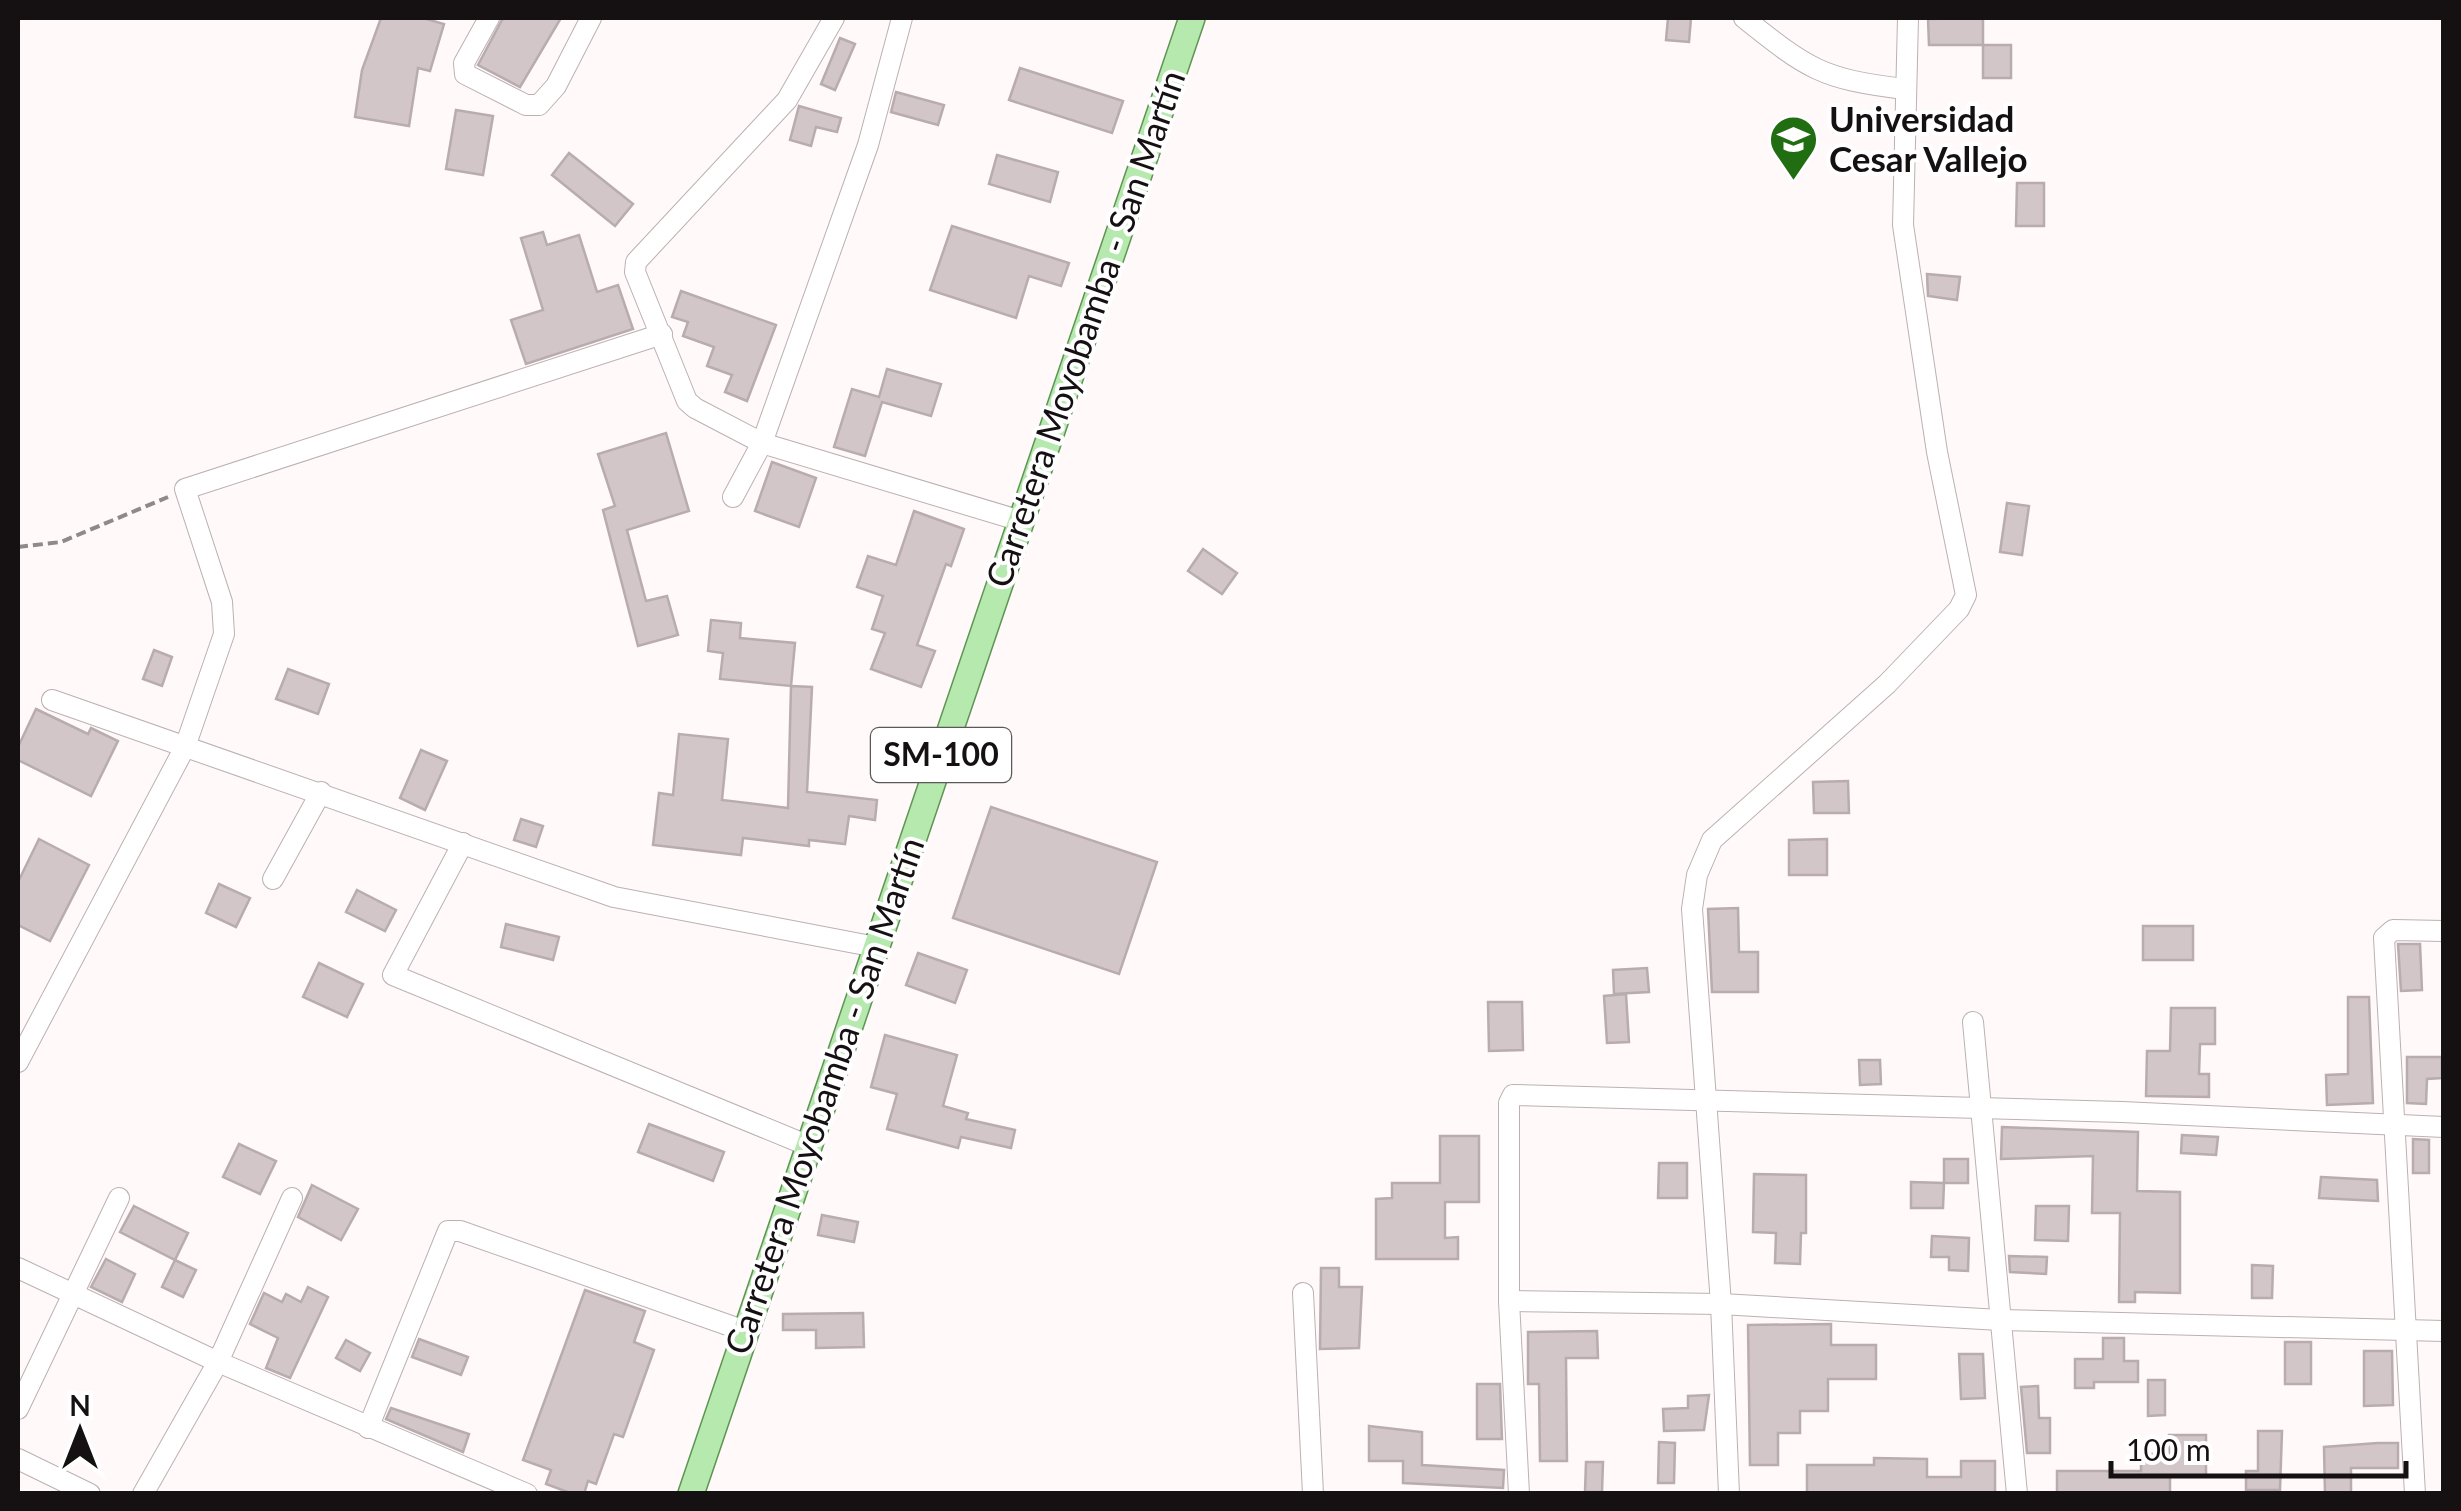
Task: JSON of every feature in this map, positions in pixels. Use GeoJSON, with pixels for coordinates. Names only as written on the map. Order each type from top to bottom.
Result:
{"type":"FeatureCollection","features":[{"type":"Feature","properties":{"kind":"main road","name":"Carretera Moyobamba - San Martín"},"geometry":{"type":"LineString","coordinates":[[691,1494],[1188,19]]}},
{"type":"Feature","properties":{"kind":"street"},"geometry":{"type":"LineString","coordinates":[[489,18],[464,63],[465,74],[526,105],[539,106],[556,86],[591,18]]}},
{"type":"Feature","properties":{"kind":"street"},"geometry":{"type":"LineString","coordinates":[[834,18],[787,100],[636,262],[634,272],[690,404],[762,443],[1021,521]]}},
{"type":"Feature","properties":{"kind":"street"},"geometry":{"type":"LineString","coordinates":[[733,497],[762,443],[868,145],[902,18]]}},
{"type":"Feature","properties":{"kind":"street"},"geometry":{"type":"LineString","coordinates":[[1744,18],[1808,67],[1843,82],[1904,89]]}},
{"type":"Feature","properties":{"kind":"street"},"geometry":{"type":"LineString","coordinates":[[1729,1494],[1721,1304],[1692,909],[1697,876],[1712,840],[1887,684],[1959,608],[1966,595],[1937,452],[1903,225],[1908,18]]}},
{"type":"Feature","properties":{"kind":"street"},"geometry":{"type":"LineString","coordinates":[[18,1062],[185,747],[224,634],[222,602],[185,489],[662,334]]}},
{"type":"Feature","properties":{"kind":"street"},"geometry":{"type":"LineString","coordinates":[[52,700],[614,897],[876,947]]}},
{"type":"Feature","properties":{"kind":"street"},"geometry":{"type":"LineString","coordinates":[[273,879],[321,792]]}},
{"type":"Feature","properties":{"kind":"street"},"geometry":{"type":"LineString","coordinates":[[463,842],[393,974],[810,1146]]}},
{"type":"Feature","properties":{"kind":"street"},"geometry":{"type":"LineString","coordinates":[[2416,1494],[2384,938],[2392,930],[2444,931]]}},
{"type":"Feature","properties":{"kind":"street"},"geometry":{"type":"LineString","coordinates":[[1973,1022],[2017,1494]]}},
{"type":"Feature","properties":{"kind":"street"},"geometry":{"type":"LineString","coordinates":[[1520,1494],[1509,1301],[1508,1102],[1513,1095],[2444,1128]]}},
{"type":"Feature","properties":{"kind":"street"},"geometry":{"type":"LineString","coordinates":[[18,1409],[119,1198]]}},
{"type":"Feature","properties":{"kind":"street"},"geometry":{"type":"LineString","coordinates":[[143,1494],[218,1362],[292,1198]]}},
{"type":"Feature","properties":{"kind":"street"},"geometry":{"type":"LineString","coordinates":[[368,1428],[448,1231],[460,1231],[744,1331]]}},
{"type":"Feature","properties":{"kind":"street"},"geometry":{"type":"LineString","coordinates":[[18,1268],[218,1362],[527,1494]]}},
{"type":"Feature","properties":{"kind":"street"},"geometry":{"type":"LineString","coordinates":[[1303,1292],[1313,1494]]}},
{"type":"Feature","properties":{"kind":"street"},"geometry":{"type":"LineString","coordinates":[[1509,1301],[1721,1304],[2000,1320],[2444,1330]]}},
{"type":"Feature","properties":{"kind":"street"},"geometry":{"type":"LineString","coordinates":[[18,1459],[90,1494]]}},
{"type":"Feature","properties":{"kind":"path"},"geometry":{"type":"LineString","coordinates":[[18,547],[62,542],[185,489]]}},
{"type":"Feature","properties":{"kind":"building"},"geometry":{"type":"Polygon","coordinates":[[[381,18],[423,18],[444,24],[430,71],[418,68],[409,126],[355,117],[362,70],[381,18]]]}},
{"type":"Feature","properties":{"kind":"building"},"geometry":{"type":"Polygon","coordinates":[[[503,18],[561,18],[520,87],[478,65],[503,18]]]}},
{"type":"Feature","properties":{"kind":"building"},"geometry":{"type":"Polygon","coordinates":[[[1668,18],[1691,18],[1689,42],[1666,40],[1668,18]]]}},
{"type":"Feature","properties":{"kind":"building"},"geometry":{"type":"Polygon","coordinates":[[[1983,18],[1983,45],[1929,45],[1928,19],[1983,18]]]}},
{"type":"Feature","properties":{"kind":"building"},"geometry":{"type":"Polygon","coordinates":[[[840,38],[855,44],[835,90],[821,84],[840,38]]]}},
{"type":"Feature","properties":{"kind":"building"},"geometry":{"type":"Polygon","coordinates":[[[1983,45],[2011,45],[2011,78],[1983,78],[1983,45]]]}},
{"type":"Feature","properties":{"kind":"building"},"geometry":{"type":"Polygon","coordinates":[[[1020,68],[1123,101],[1112,133],[1009,100],[1020,68]]]}},
{"type":"Feature","properties":{"kind":"building"},"geometry":{"type":"Polygon","coordinates":[[[896,92],[944,105],[938,125],[891,112],[896,92]]]}},
{"type":"Feature","properties":{"kind":"building"},"geometry":{"type":"Polygon","coordinates":[[[799,106],[841,118],[837,132],[816,127],[811,146],[790,140],[799,106]]]}},
{"type":"Feature","properties":{"kind":"building"},"geometry":{"type":"Polygon","coordinates":[[[456,110],[493,116],[483,175],[446,169],[456,110]]]}},
{"type":"Feature","properties":{"kind":"building"},"geometry":{"type":"Polygon","coordinates":[[[569,153],[633,204],[615,226],[552,175],[569,153]]]}},
{"type":"Feature","properties":{"kind":"building"},"geometry":{"type":"Polygon","coordinates":[[[997,155],[1058,172],[1050,202],[989,184],[997,155]]]}},
{"type":"Feature","properties":{"kind":"building"},"geometry":{"type":"Polygon","coordinates":[[[2017,183],[2044,183],[2044,226],[2016,226],[2017,183]]]}},
{"type":"Feature","properties":{"kind":"building"},"geometry":{"type":"Polygon","coordinates":[[[952,226],[1069,263],[1061,286],[1029,276],[1016,318],[930,290],[952,226]]]}},
{"type":"Feature","properties":{"kind":"building"},"geometry":{"type":"Polygon","coordinates":[[[543,232],[547,245],[579,235],[597,292],[618,285],[633,329],[526,364],[511,320],[543,310],[521,238],[543,232]]]}},
{"type":"Feature","properties":{"kind":"building"},"geometry":{"type":"Polygon","coordinates":[[[1927,274],[1960,277],[1957,300],[1928,296],[1927,274]]]}},
{"type":"Feature","properties":{"kind":"building"},"geometry":{"type":"Polygon","coordinates":[[[681,291],[776,325],[747,401],[725,392],[732,375],[707,366],[714,347],[683,336],[688,322],[672,317],[681,291]]]}},
{"type":"Feature","properties":{"kind":"building"},"geometry":{"type":"Polygon","coordinates":[[[887,369],[941,384],[931,416],[882,402],[865,456],[834,447],[852,389],[879,397],[887,369]]]}},
{"type":"Feature","properties":{"kind":"building"},"geometry":{"type":"Polygon","coordinates":[[[666,433],[689,511],[627,530],[646,601],[667,596],[678,635],[638,646],[603,510],[615,506],[598,454],[666,433]]]}},
{"type":"Feature","properties":{"kind":"building"},"geometry":{"type":"Polygon","coordinates":[[[772,462],[816,478],[799,527],[755,511],[772,462]]]}},
{"type":"Feature","properties":{"kind":"building"},"geometry":{"type":"Polygon","coordinates":[[[2007,503],[2029,506],[2022,555],[2000,552],[2007,503]]]}},
{"type":"Feature","properties":{"kind":"building"},"geometry":{"type":"Polygon","coordinates":[[[914,511],[964,529],[951,566],[946,564],[917,645],[935,651],[921,687],[871,669],[885,633],[872,629],[883,596],[857,587],[868,556],[896,565],[914,511]]]}},
{"type":"Feature","properties":{"kind":"building"},"geometry":{"type":"Polygon","coordinates":[[[1203,549],[1237,573],[1222,594],[1188,571],[1203,549]]]}},
{"type":"Feature","properties":{"kind":"building"},"geometry":{"type":"Polygon","coordinates":[[[711,620],[741,623],[740,638],[795,643],[791,686],[720,679],[723,653],[708,651],[711,620]]]}},
{"type":"Feature","properties":{"kind":"building"},"geometry":{"type":"Polygon","coordinates":[[[154,650],[172,657],[162,686],[143,679],[154,650]]]}},
{"type":"Feature","properties":{"kind":"building"},"geometry":{"type":"Polygon","coordinates":[[[288,669],[329,684],[318,714],[276,699],[288,669]]]}},
{"type":"Feature","properties":{"kind":"building"},"geometry":{"type":"Polygon","coordinates":[[[791,686],[812,687],[807,792],[877,800],[875,820],[849,816],[845,844],[809,840],[809,846],[743,838],[741,855],[653,845],[659,793],[673,795],[679,734],[728,739],[722,800],[788,808],[791,686]]]}},
{"type":"Feature","properties":{"kind":"building"},"geometry":{"type":"Polygon","coordinates":[[[36,709],[88,734],[91,728],[118,741],[91,796],[18,760],[18,747],[36,709]]]}},
{"type":"Feature","properties":{"kind":"building"},"geometry":{"type":"Polygon","coordinates":[[[421,750],[447,761],[425,810],[400,798],[421,750]]]}},
{"type":"Feature","properties":{"kind":"building"},"geometry":{"type":"Polygon","coordinates":[[[1848,781],[1849,813],[1814,813],[1813,782],[1848,781]]]}},
{"type":"Feature","properties":{"kind":"building"},"geometry":{"type":"Polygon","coordinates":[[[991,807],[1157,862],[1119,974],[953,918],[991,807]]]}},
{"type":"Feature","properties":{"kind":"building"},"geometry":{"type":"Polygon","coordinates":[[[521,819],[543,826],[536,847],[514,840],[521,819]]]}},
{"type":"Feature","properties":{"kind":"building"},"geometry":{"type":"Polygon","coordinates":[[[39,839],[89,865],[50,941],[18,925],[18,882],[39,839]]]}},
{"type":"Feature","properties":{"kind":"building"},"geometry":{"type":"Polygon","coordinates":[[[1827,839],[1827,875],[1789,875],[1789,840],[1827,839]]]}},
{"type":"Feature","properties":{"kind":"building"},"geometry":{"type":"Polygon","coordinates":[[[219,884],[250,898],[236,927],[206,913],[219,884]]]}},
{"type":"Feature","properties":{"kind":"building"},"geometry":{"type":"Polygon","coordinates":[[[357,890],[396,910],[385,931],[346,912],[357,890]]]}},
{"type":"Feature","properties":{"kind":"building"},"geometry":{"type":"Polygon","coordinates":[[[1738,908],[1739,952],[1758,952],[1758,992],[1712,992],[1708,909],[1738,908]]]}},
{"type":"Feature","properties":{"kind":"building"},"geometry":{"type":"Polygon","coordinates":[[[506,924],[559,937],[553,960],[501,947],[506,924]]]}},
{"type":"Feature","properties":{"kind":"building"},"geometry":{"type":"Polygon","coordinates":[[[2143,926],[2193,926],[2193,960],[2143,960],[2143,926]]]}},
{"type":"Feature","properties":{"kind":"building"},"geometry":{"type":"Polygon","coordinates":[[[2398,944],[2420,944],[2422,990],[2401,991],[2398,944]]]}},
{"type":"Feature","properties":{"kind":"building"},"geometry":{"type":"Polygon","coordinates":[[[918,953],[967,970],[955,1003],[906,985],[918,953]]]}},
{"type":"Feature","properties":{"kind":"building"},"geometry":{"type":"Polygon","coordinates":[[[319,963],[363,984],[347,1017],[303,997],[319,963]]]}},
{"type":"Feature","properties":{"kind":"building"},"geometry":{"type":"Polygon","coordinates":[[[1647,968],[1649,992],[1614,994],[1613,970],[1647,968]]]}},
{"type":"Feature","properties":{"kind":"building"},"geometry":{"type":"Polygon","coordinates":[[[1626,994],[1629,1042],[1607,1043],[1604,996],[1626,994]]]}},
{"type":"Feature","properties":{"kind":"building"},"geometry":{"type":"Polygon","coordinates":[[[2348,997],[2369,997],[2373,1103],[2327,1105],[2326,1075],[2348,1074],[2348,997]]]}},
{"type":"Feature","properties":{"kind":"building"},"geometry":{"type":"Polygon","coordinates":[[[1488,1002],[1522,1002],[1523,1050],[1489,1051],[1488,1002]]]}},
{"type":"Feature","properties":{"kind":"building"},"geometry":{"type":"Polygon","coordinates":[[[2171,1008],[2215,1008],[2215,1044],[2200,1044],[2199,1074],[2209,1074],[2209,1097],[2146,1096],[2147,1051],[2170,1051],[2171,1008]]]}},
{"type":"Feature","properties":{"kind":"building"},"geometry":{"type":"Polygon","coordinates":[[[885,1035],[957,1055],[943,1106],[968,1113],[966,1119],[1015,1130],[1011,1148],[961,1137],[958,1148],[887,1129],[897,1094],[871,1087],[885,1035]]]}},
{"type":"Feature","properties":{"kind":"building"},"geometry":{"type":"Polygon","coordinates":[[[2407,1057],[2442,1057],[2442,1078],[2427,1079],[2426,1104],[2407,1103],[2407,1057]]]}},
{"type":"Feature","properties":{"kind":"building"},"geometry":{"type":"Polygon","coordinates":[[[1859,1060],[1880,1060],[1881,1084],[1860,1085],[1859,1060]]]}},
{"type":"Feature","properties":{"kind":"building"},"geometry":{"type":"Polygon","coordinates":[[[649,1124],[724,1152],[713,1181],[638,1152],[649,1124]]]}},
{"type":"Feature","properties":{"kind":"building"},"geometry":{"type":"Polygon","coordinates":[[[2002,1127],[2138,1132],[2137,1191],[2180,1192],[2180,1293],[2135,1292],[2135,1302],[2119,1302],[2120,1213],[2092,1213],[2093,1156],[2001,1159],[2002,1127]]]}},
{"type":"Feature","properties":{"kind":"building"},"geometry":{"type":"Polygon","coordinates":[[[2182,1135],[2218,1137],[2216,1155],[2181,1153],[2182,1135]]]}},
{"type":"Feature","properties":{"kind":"building"},"geometry":{"type":"Polygon","coordinates":[[[1440,1136],[1479,1136],[1479,1202],[1445,1202],[1445,1238],[1458,1237],[1458,1259],[1376,1259],[1376,1199],[1392,1198],[1392,1183],[1440,1183],[1440,1136]]]}},
{"type":"Feature","properties":{"kind":"building"},"geometry":{"type":"Polygon","coordinates":[[[2413,1139],[2429,1140],[2429,1173],[2413,1173],[2413,1139]]]}},
{"type":"Feature","properties":{"kind":"building"},"geometry":{"type":"Polygon","coordinates":[[[239,1144],[276,1161],[260,1194],[223,1177],[239,1144]]]}},
{"type":"Feature","properties":{"kind":"building"},"geometry":{"type":"Polygon","coordinates":[[[1944,1159],[1968,1159],[1968,1183],[1944,1183],[1944,1159]]]}},
{"type":"Feature","properties":{"kind":"building"},"geometry":{"type":"Polygon","coordinates":[[[1659,1163],[1687,1163],[1687,1198],[1658,1198],[1659,1163]]]}},
{"type":"Feature","properties":{"kind":"building"},"geometry":{"type":"Polygon","coordinates":[[[1754,1174],[1806,1175],[1806,1233],[1801,1233],[1800,1264],[1775,1263],[1776,1233],[1753,1232],[1754,1174]]]}},
{"type":"Feature","properties":{"kind":"building"},"geometry":{"type":"Polygon","coordinates":[[[2321,1177],[2377,1180],[2378,1201],[2319,1198],[2321,1177]]]}},
{"type":"Feature","properties":{"kind":"building"},"geometry":{"type":"Polygon","coordinates":[[[1911,1182],[1944,1183],[1943,1208],[1911,1208],[1911,1182]]]}},
{"type":"Feature","properties":{"kind":"building"},"geometry":{"type":"Polygon","coordinates":[[[312,1185],[358,1209],[341,1240],[298,1217],[312,1185]]]}},
{"type":"Feature","properties":{"kind":"building"},"geometry":{"type":"Polygon","coordinates":[[[134,1206],[188,1233],[175,1260],[120,1232],[134,1206]]]}},
{"type":"Feature","properties":{"kind":"building"},"geometry":{"type":"Polygon","coordinates":[[[2036,1206],[2069,1206],[2068,1241],[2035,1240],[2036,1206]]]}},
{"type":"Feature","properties":{"kind":"building"},"geometry":{"type":"Polygon","coordinates":[[[822,1215],[858,1222],[854,1242],[818,1235],[822,1215]]]}},
{"type":"Feature","properties":{"kind":"building"},"geometry":{"type":"Polygon","coordinates":[[[1932,1236],[1969,1238],[1968,1271],[1949,1270],[1949,1257],[1931,1257],[1932,1236]]]}},
{"type":"Feature","properties":{"kind":"building"},"geometry":{"type":"Polygon","coordinates":[[[2009,1256],[2047,1257],[2046,1274],[2010,1272],[2009,1256]]]}},
{"type":"Feature","properties":{"kind":"building"},"geometry":{"type":"Polygon","coordinates":[[[106,1259],[135,1274],[122,1302],[91,1287],[106,1259]]]}},
{"type":"Feature","properties":{"kind":"building"},"geometry":{"type":"Polygon","coordinates":[[[175,1260],[196,1270],[183,1297],[162,1287],[175,1260]]]}},
{"type":"Feature","properties":{"kind":"building"},"geometry":{"type":"Polygon","coordinates":[[[2252,1265],[2273,1266],[2272,1298],[2252,1298],[2252,1265]]]}},
{"type":"Feature","properties":{"kind":"building"},"geometry":{"type":"Polygon","coordinates":[[[1321,1268],[1339,1268],[1339,1287],[1362,1287],[1359,1348],[1320,1349],[1321,1268]]]}},
{"type":"Feature","properties":{"kind":"building"},"geometry":{"type":"Polygon","coordinates":[[[308,1287],[328,1297],[290,1378],[266,1368],[278,1338],[250,1324],[264,1293],[282,1302],[286,1294],[301,1302],[308,1287]]]}},
{"type":"Feature","properties":{"kind":"building"},"geometry":{"type":"Polygon","coordinates":[[[585,1290],[645,1311],[634,1342],[654,1350],[623,1437],[614,1434],[596,1484],[588,1481],[584,1494],[573,1494],[546,1484],[551,1470],[523,1460],[585,1290]]]}},
{"type":"Feature","properties":{"kind":"building"},"geometry":{"type":"Polygon","coordinates":[[[863,1313],[864,1347],[816,1348],[816,1330],[783,1330],[783,1314],[863,1313]]]}},
{"type":"Feature","properties":{"kind":"building"},"geometry":{"type":"Polygon","coordinates":[[[1831,1324],[1831,1345],[1876,1345],[1876,1379],[1828,1379],[1828,1411],[1800,1411],[1800,1433],[1778,1433],[1778,1465],[1750,1465],[1748,1325],[1831,1324]]]}},
{"type":"Feature","properties":{"kind":"building"},"geometry":{"type":"Polygon","coordinates":[[[1597,1331],[1598,1358],[1566,1358],[1567,1461],[1540,1461],[1539,1384],[1528,1384],[1528,1332],[1597,1331]]]}},
{"type":"Feature","properties":{"kind":"building"},"geometry":{"type":"Polygon","coordinates":[[[2103,1338],[2124,1338],[2124,1361],[2138,1361],[2138,1382],[2094,1382],[2094,1388],[2075,1388],[2075,1359],[2103,1359],[2103,1338]]]}},
{"type":"Feature","properties":{"kind":"building"},"geometry":{"type":"Polygon","coordinates":[[[419,1339],[468,1357],[461,1375],[412,1357],[419,1339]]]}},
{"type":"Feature","properties":{"kind":"building"},"geometry":{"type":"Polygon","coordinates":[[[346,1340],[370,1353],[360,1371],[336,1358],[346,1340]]]}},
{"type":"Feature","properties":{"kind":"building"},"geometry":{"type":"Polygon","coordinates":[[[2285,1342],[2311,1342],[2311,1384],[2285,1384],[2285,1342]]]}},
{"type":"Feature","properties":{"kind":"building"},"geometry":{"type":"Polygon","coordinates":[[[2364,1351],[2392,1351],[2393,1405],[2364,1406],[2364,1351]]]}},
{"type":"Feature","properties":{"kind":"building"},"geometry":{"type":"Polygon","coordinates":[[[1959,1354],[1983,1354],[1985,1398],[1961,1399],[1959,1354]]]}},
{"type":"Feature","properties":{"kind":"building"},"geometry":{"type":"Polygon","coordinates":[[[2148,1380],[2165,1380],[2165,1415],[2148,1416],[2148,1380]]]}},
{"type":"Feature","properties":{"kind":"building"},"geometry":{"type":"Polygon","coordinates":[[[1477,1384],[1500,1384],[1502,1439],[1477,1439],[1477,1384]]]}},
{"type":"Feature","properties":{"kind":"building"},"geometry":{"type":"Polygon","coordinates":[[[2038,1386],[2039,1418],[2050,1418],[2050,1453],[2027,1453],[2021,1387],[2038,1386]]]}},
{"type":"Feature","properties":{"kind":"building"},"geometry":{"type":"Polygon","coordinates":[[[1709,1395],[1704,1430],[1664,1431],[1663,1409],[1688,1408],[1688,1396],[1709,1395]]]}},
{"type":"Feature","properties":{"kind":"building"},"geometry":{"type":"Polygon","coordinates":[[[391,1408],[469,1434],[463,1452],[386,1419],[391,1408]]]}},
{"type":"Feature","properties":{"kind":"building"},"geometry":{"type":"Polygon","coordinates":[[[1369,1426],[1422,1432],[1422,1465],[1504,1470],[1503,1488],[1403,1483],[1403,1461],[1369,1461],[1369,1426]]]}},
{"type":"Feature","properties":{"kind":"building"},"geometry":{"type":"Polygon","coordinates":[[[2258,1431],[2282,1431],[2280,1490],[2246,1490],[2246,1471],[2258,1471],[2258,1431]]]}},
{"type":"Feature","properties":{"kind":"building"},"geometry":{"type":"Polygon","coordinates":[[[2169,1435],[2206,1435],[2206,1476],[2170,1476],[2170,1494],[2057,1494],[2057,1471],[2141,1471],[2141,1454],[2169,1454],[2169,1435]]]}},
{"type":"Feature","properties":{"kind":"building"},"geometry":{"type":"Polygon","coordinates":[[[1659,1442],[1675,1443],[1674,1483],[1658,1483],[1659,1442]]]}},
{"type":"Feature","properties":{"kind":"building"},"geometry":{"type":"Polygon","coordinates":[[[2398,1443],[2398,1468],[2351,1468],[2351,1494],[2325,1494],[2324,1447],[2398,1443]]]}},
{"type":"Feature","properties":{"kind":"building"},"geometry":{"type":"Polygon","coordinates":[[[1874,1458],[1927,1459],[1927,1477],[1961,1477],[1961,1461],[1995,1461],[1995,1494],[1807,1494],[1807,1465],[1874,1465],[1874,1458]]]}},
{"type":"Feature","properties":{"kind":"building"},"geometry":{"type":"Polygon","coordinates":[[[1586,1462],[1603,1462],[1602,1492],[1585,1492],[1586,1462]]]}},
{"type":"Feature","properties":{"kind":"place","name":"Universidad Cesar Vallejo"},"geometry":{"type":"Point","coordinates":[1794,182]}}]}
